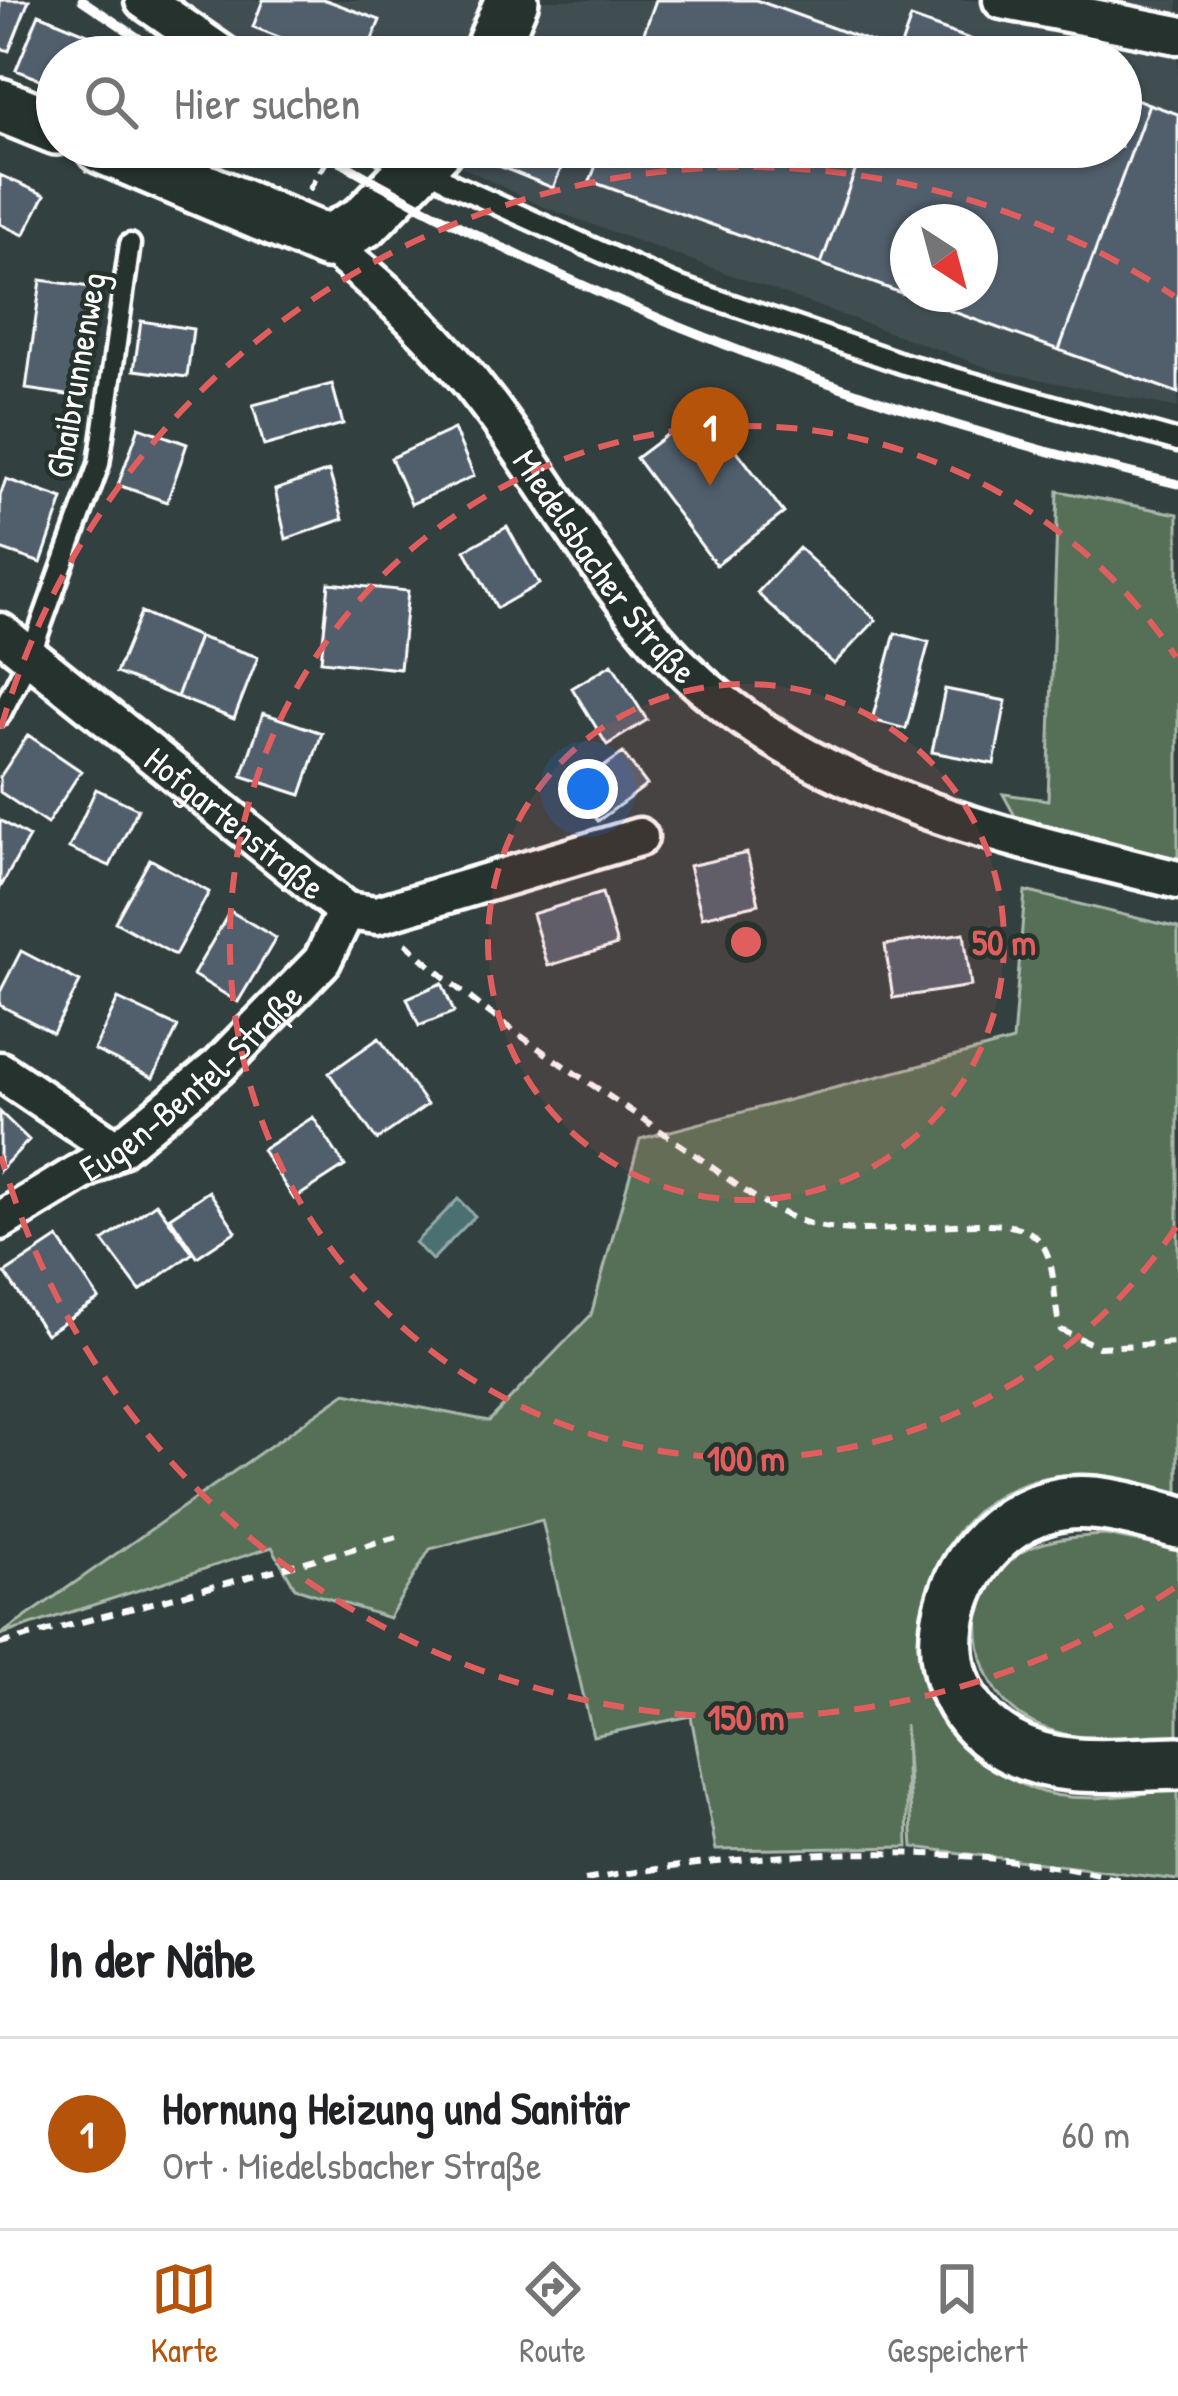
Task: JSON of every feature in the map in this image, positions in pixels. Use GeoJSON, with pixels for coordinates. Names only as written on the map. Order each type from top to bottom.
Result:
{"type":"FeatureCollection","features":[{"type":"Feature","properties":{"kind":"main road"},"geometry":{"type":"LineString","coordinates":[[497,36],[512,0]]}},
{"type":"Feature","properties":{"kind":"main road"},"geometry":{"type":"LineString","coordinates":[[0,105],[36,120]]}},
{"type":"Feature","properties":{"kind":"main road","name":"Miedelsbacher Straße"},"geometry":{"type":"LineString","coordinates":[[152,168],[327,242]]}},
{"type":"Feature","properties":{"kind":"main road"},"geometry":{"type":"LineString","coordinates":[[327,242],[365,220],[405,168]]}},
{"type":"Feature","properties":{"kind":"main road"},"geometry":{"type":"LineString","coordinates":[[1178,1522],[1098,1503],[1060,1504],[1008,1523],[976,1552],[954,1586],[946,1623],[947,1658],[959,1694],[984,1729],[1009,1747],[1052,1762],[1178,1763]]}},
{"type":"Feature","properties":{"kind":"street"},"geometry":{"type":"LineString","coordinates":[[144,0],[196,36]]}},
{"type":"Feature","properties":{"kind":"street"},"geometry":{"type":"LineString","coordinates":[[1002,0],[1178,34]]}},
{"type":"Feature","properties":{"kind":"street","name":"Miedelsbacher Straße"},"geometry":{"type":"LineString","coordinates":[[327,242],[387,290],[442,349],[679,664],[735,713],[882,794],[1178,880]]}},
{"type":"Feature","properties":{"kind":"street","name":"Hofgartenstraße"},"geometry":{"type":"LineString","coordinates":[[0,632],[362,913]]}},
{"type":"Feature","properties":{"kind":"street"},"geometry":{"type":"LineString","coordinates":[[362,913],[639,837]]}},
{"type":"Feature","properties":{"kind":"street","name":"Eugen-Bentel-Straße"},"geometry":{"type":"LineString","coordinates":[[0,1221],[117,1150],[218,1067],[362,913]]}},
{"type":"Feature","properties":{"kind":"street"},"geometry":{"type":"LineString","coordinates":[[0,1071],[117,1150]]}},
{"type":"Feature","properties":{"kind":"lane"},"geometry":{"type":"LineString","coordinates":[[433,168],[452,184],[672,284],[901,363],[1178,441]]}},
{"type":"Feature","properties":{"kind":"lane","name":"Ghaibrunnenweg"},"geometry":{"type":"LineString","coordinates":[[0,715],[30,656],[99,464],[130,244]]}},
{"type":"Feature","properties":{"kind":"path"},"geometry":{"type":"LineString","coordinates":[[362,913],[563,1064],[765,1202],[806,1223],[850,1233],[1009,1224],[1041,1243],[1051,1262],[1061,1330],[1099,1347],[1178,1343]]}},
{"type":"Feature","properties":{"kind":"path"},"geometry":{"type":"LineString","coordinates":[[0,1644],[397,1537]]}},
{"type":"Feature","properties":{"kind":"path"},"geometry":{"type":"LineString","coordinates":[[585,1880],[662,1867],[890,1853],[1079,1870],[1120,1880]]}},
{"type":"Feature","properties":{"kind":"shaded area"},"geometry":{"type":"Polygon","coordinates":[[[176,0],[1178,0],[1178,408],[994,370],[541,206],[464,168],[1142,168],[1142,36],[228,36],[176,0]]]}},
{"type":"Feature","properties":{"kind":"green space"},"geometry":{"type":"Polygon","coordinates":[[[1058,491],[1178,514],[1178,859],[1015,816],[1003,794],[1048,800],[1058,491]]]}},
{"type":"Feature","properties":{"kind":"green space"},"geometry":{"type":"Polygon","coordinates":[[[1025,891],[1178,928],[1178,1498],[1112,1479],[1071,1475],[1016,1486],[993,1499],[955,1535],[941,1558],[918,1646],[931,1692],[943,1714],[973,1751],[1012,1779],[1067,1797],[1178,1789],[1178,1880],[913,1847],[905,1725],[908,1847],[716,1850],[691,1716],[593,1736],[542,1520],[430,1549],[389,1618],[295,1588],[272,1547],[0,1635],[346,1393],[489,1421],[591,1315],[640,1139],[1013,1041],[1025,891]]]}},
{"type":"Feature","properties":{"kind":"green space"},"geometry":{"type":"Polygon","coordinates":[[[1105,1535],[1178,1549],[1178,1741],[1104,1740],[1050,1730],[1013,1710],[986,1671],[978,1622],[992,1577],[1009,1560],[1043,1543],[1105,1535]]]}},
{"type":"Feature","properties":{"kind":"water"},"geometry":{"type":"Polygon","coordinates":[[[458,1199],[475,1216],[432,1260],[415,1243],[458,1199]]]}},
{"type":"Feature","properties":{"kind":"building"},"geometry":{"type":"Polygon","coordinates":[[[0,0],[29,0],[9,51],[0,48],[0,0]]]}},
{"type":"Feature","properties":{"kind":"building"},"geometry":{"type":"Polygon","coordinates":[[[263,0],[326,0],[380,20],[374,36],[276,36],[253,27],[263,0]]]}},
{"type":"Feature","properties":{"kind":"building"},"geometry":{"type":"Polygon","coordinates":[[[656,0],[756,0],[855,36],[643,36],[656,0]]]}},
{"type":"Feature","properties":{"kind":"building"},"geometry":{"type":"Polygon","coordinates":[[[39,14],[93,36],[36,36],[36,78],[16,70],[39,14]]]}},
{"type":"Feature","properties":{"kind":"building"},"geometry":{"type":"Polygon","coordinates":[[[911,18],[961,36],[905,36],[911,18]]]}},
{"type":"Feature","properties":{"kind":"building"},"geometry":{"type":"Polygon","coordinates":[[[1149,104],[1178,114],[1178,393],[1059,350],[1126,168],[1142,168],[1142,123],[1149,104]]]}},
{"type":"Feature","properties":{"kind":"building"},"geometry":{"type":"Polygon","coordinates":[[[504,168],[561,168],[553,188],[504,168]]]}},
{"type":"Feature","properties":{"kind":"building"},"geometry":{"type":"Polygon","coordinates":[[[595,168],[856,168],[821,264],[590,181],[595,168]]]}},
{"type":"Feature","properties":{"kind":"building"},"geometry":{"type":"Polygon","coordinates":[[[856,168],[1126,168],[1059,350],[954,312],[998,312],[998,204],[890,204],[890,289],[821,264],[856,168]]]}},
{"type":"Feature","properties":{"kind":"building"},"geometry":{"type":"Polygon","coordinates":[[[0,175],[45,195],[24,235],[0,224],[0,175]]]}},
{"type":"Feature","properties":{"kind":"building"},"geometry":{"type":"Polygon","coordinates":[[[41,280],[97,288],[81,397],[26,389],[41,280]]]}},
{"type":"Feature","properties":{"kind":"building"},"geometry":{"type":"Polygon","coordinates":[[[141,321],[193,329],[187,377],[134,370],[141,321]]]}},
{"type":"Feature","properties":{"kind":"building"},"geometry":{"type":"Polygon","coordinates":[[[332,384],[343,424],[264,446],[253,405],[332,384]]]}},
{"type":"Feature","properties":{"kind":"building"},"geometry":{"type":"Polygon","coordinates":[[[704,407],[784,513],[716,565],[636,458],[704,407]]]}},
{"type":"Feature","properties":{"kind":"building"},"geometry":{"type":"Polygon","coordinates":[[[139,427],[187,444],[167,502],[118,485],[139,427]]]}},
{"type":"Feature","properties":{"kind":"building"},"geometry":{"type":"Polygon","coordinates":[[[454,429],[474,476],[411,504],[391,458],[454,429]]]}},
{"type":"Feature","properties":{"kind":"building"},"geometry":{"type":"Polygon","coordinates":[[[329,471],[343,519],[286,539],[275,490],[329,471]]]}},
{"type":"Feature","properties":{"kind":"building"},"geometry":{"type":"Polygon","coordinates":[[[6,479],[63,499],[41,563],[0,549],[0,496],[6,479]]]}},
{"type":"Feature","properties":{"kind":"building"},"geometry":{"type":"Polygon","coordinates":[[[507,527],[539,584],[497,608],[465,550],[507,527]]]}},
{"type":"Feature","properties":{"kind":"building"},"geometry":{"type":"Polygon","coordinates":[[[799,548],[876,620],[834,664],[757,593],[799,548]]]}},
{"type":"Feature","properties":{"kind":"building"},"geometry":{"type":"Polygon","coordinates":[[[329,583],[408,591],[400,669],[321,661],[329,583]]]}},
{"type":"Feature","properties":{"kind":"building"},"geometry":{"type":"Polygon","coordinates":[[[141,612],[199,637],[177,697],[116,673],[141,612]]]}},
{"type":"Feature","properties":{"kind":"building"},"geometry":{"type":"Polygon","coordinates":[[[895,633],[929,642],[906,729],[872,720],[895,633]]]}},
{"type":"Feature","properties":{"kind":"building"},"geometry":{"type":"Polygon","coordinates":[[[199,637],[258,657],[234,719],[177,697],[199,637]]]}},
{"type":"Feature","properties":{"kind":"building"},"geometry":{"type":"Polygon","coordinates":[[[612,664],[647,720],[607,745],[572,688],[612,664]]]}},
{"type":"Feature","properties":{"kind":"building"},"geometry":{"type":"Polygon","coordinates":[[[945,689],[1006,701],[994,764],[932,752],[945,689]]]}},
{"type":"Feature","properties":{"kind":"building"},"geometry":{"type":"Polygon","coordinates":[[[263,713],[322,733],[301,795],[242,776],[263,713]]]}},
{"type":"Feature","properties":{"kind":"building"},"geometry":{"type":"Polygon","coordinates":[[[28,735],[81,771],[47,824],[0,792],[0,777],[28,735]]]}},
{"type":"Feature","properties":{"kind":"building"},"geometry":{"type":"Polygon","coordinates":[[[623,753],[647,785],[598,821],[574,788],[623,753]]]}},
{"type":"Feature","properties":{"kind":"building"},"geometry":{"type":"Polygon","coordinates":[[[96,789],[138,809],[110,866],[69,848],[96,789]]]}},
{"type":"Feature","properties":{"kind":"building"},"geometry":{"type":"Polygon","coordinates":[[[0,820],[29,837],[0,888],[0,820]]]}},
{"type":"Feature","properties":{"kind":"building"},"geometry":{"type":"Polygon","coordinates":[[[747,853],[759,904],[702,917],[689,866],[747,853]]]}},
{"type":"Feature","properties":{"kind":"building"},"geometry":{"type":"Polygon","coordinates":[[[150,859],[209,892],[175,955],[115,922],[150,859]]]}},
{"type":"Feature","properties":{"kind":"building"},"geometry":{"type":"Polygon","coordinates":[[[602,893],[617,945],[548,966],[532,914],[602,893]]]}},
{"type":"Feature","properties":{"kind":"building"},"geometry":{"type":"Polygon","coordinates":[[[230,911],[276,938],[238,1002],[193,975],[230,911]]]}},
{"type":"Feature","properties":{"kind":"building"},"geometry":{"type":"Polygon","coordinates":[[[964,933],[971,986],[893,998],[885,945],[964,933]]]}},
{"type":"Feature","properties":{"kind":"building"},"geometry":{"type":"Polygon","coordinates":[[[21,951],[80,982],[53,1033],[0,1005],[0,992],[21,951]]]}},
{"type":"Feature","properties":{"kind":"building"},"geometry":{"type":"Polygon","coordinates":[[[442,983],[454,1012],[419,1026],[407,998],[442,983]]]}},
{"type":"Feature","properties":{"kind":"building"},"geometry":{"type":"Polygon","coordinates":[[[118,999],[178,1027],[153,1078],[94,1050],[118,999]]]}},
{"type":"Feature","properties":{"kind":"building"},"geometry":{"type":"Polygon","coordinates":[[[379,1038],[427,1105],[377,1140],[329,1073],[379,1038]]]}},
{"type":"Feature","properties":{"kind":"building"},"geometry":{"type":"Polygon","coordinates":[[[0,1112],[29,1140],[0,1170],[0,1112]]]}},
{"type":"Feature","properties":{"kind":"building"},"geometry":{"type":"Polygon","coordinates":[[[313,1117],[345,1166],[294,1199],[262,1150],[313,1117]]]}},
{"type":"Feature","properties":{"kind":"building"},"geometry":{"type":"Polygon","coordinates":[[[209,1191],[236,1231],[197,1257],[170,1217],[209,1191]]]}},
{"type":"Feature","properties":{"kind":"building"},"geometry":{"type":"Polygon","coordinates":[[[156,1203],[193,1253],[140,1291],[103,1241],[156,1203]]]}},
{"type":"Feature","properties":{"kind":"building"},"geometry":{"type":"Polygon","coordinates":[[[58,1238],[99,1299],[46,1334],[5,1273],[58,1238]]]}},
{"type":"Feature","properties":{"kind":"railway"},"geometry":{"type":"LineString","coordinates":[[82,0],[136,36]]}},
{"type":"Feature","properties":{"kind":"railway"},"geometry":{"type":"LineString","coordinates":[[352,168],[520,256],[733,348],[953,424],[1178,484]]}},
{"type":"Feature","properties":{"kind":"place","name":"Hornung Heizung und Sanitär"},"geometry":{"type":"Point","coordinates":[710,486]}}]}
